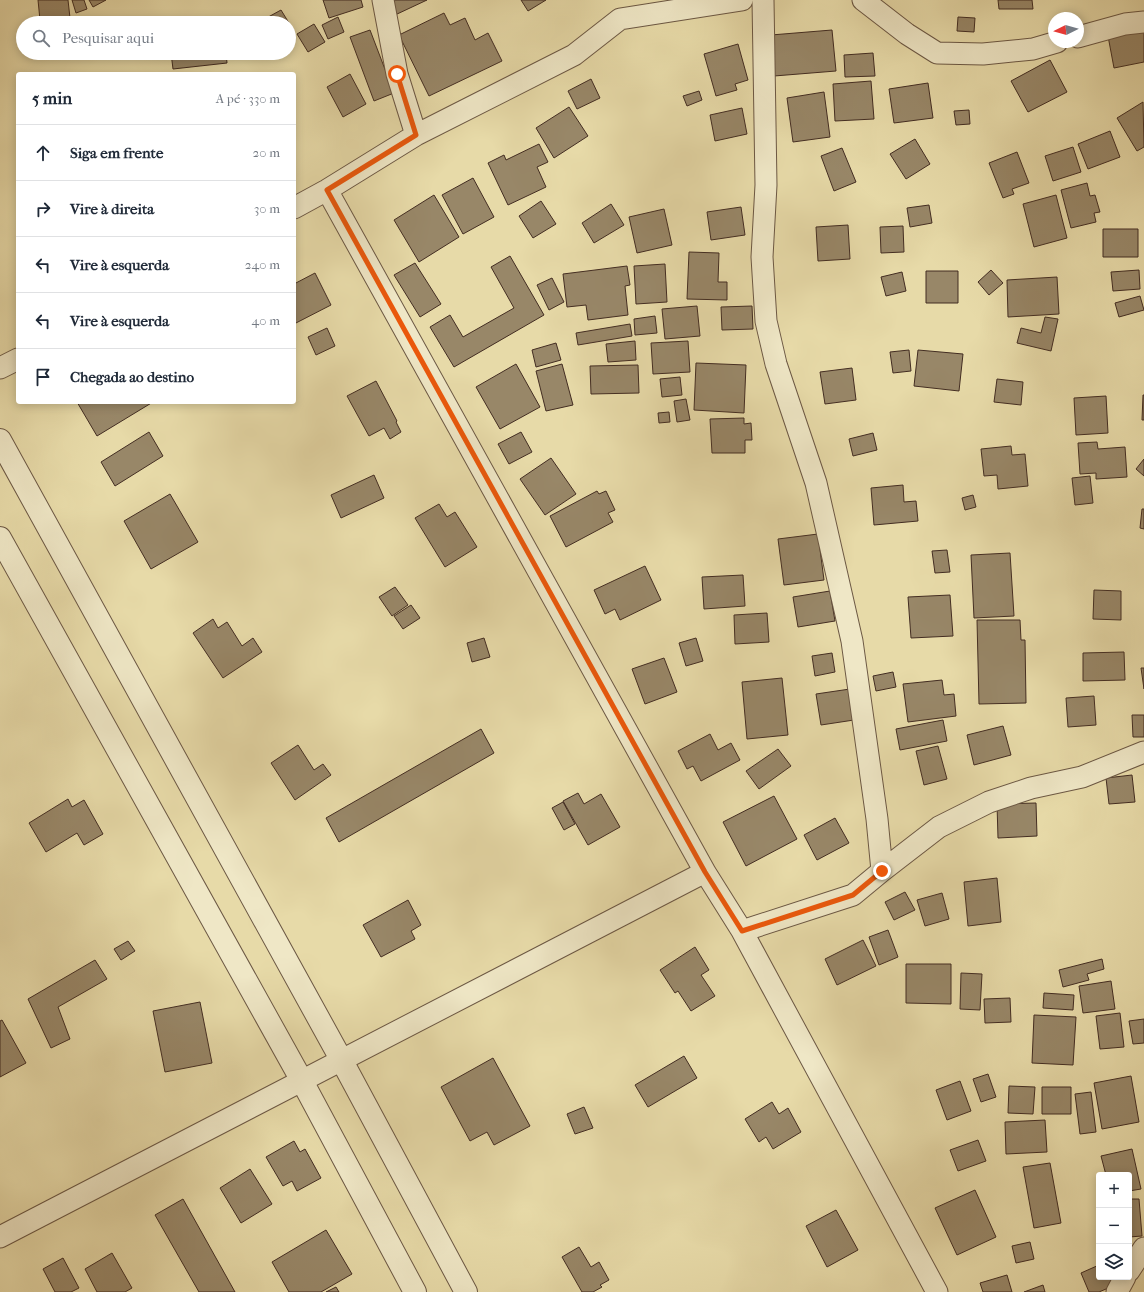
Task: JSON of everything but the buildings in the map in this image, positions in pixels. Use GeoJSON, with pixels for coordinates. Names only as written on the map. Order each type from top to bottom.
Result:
{"type":"FeatureCollection","features":[{"type":"Feature","properties":{"kind":"street"},"geometry":{"type":"LineString","coordinates":[[383,0],[397,74],[416,135]]}},
{"type":"Feature","properties":{"kind":"street"},"geometry":{"type":"LineString","coordinates":[[296,207],[327,190],[416,135],[574,56],[620,19],[742,0]]}},
{"type":"Feature","properties":{"kind":"street"},"geometry":{"type":"LineString","coordinates":[[763,0],[766,185],[762,257],[766,320],[776,364],[816,483],[852,641],[877,819],[882,871]]}},
{"type":"Feature","properties":{"kind":"street"},"geometry":{"type":"LineString","coordinates":[[863,0],[907,34],[937,53],[983,54],[1032,49],[1048,45]]}},
{"type":"Feature","properties":{"kind":"street"},"geometry":{"type":"LineString","coordinates":[[1084,35],[1125,24],[1144,22]]}},
{"type":"Feature","properties":{"kind":"street"},"geometry":{"type":"LineString","coordinates":[[327,190],[705,872],[742,931],[937,1292]]}},
{"type":"Feature","properties":{"kind":"street"},"geometry":{"type":"LineString","coordinates":[[0,368],[16,360]]}},
{"type":"Feature","properties":{"kind":"street"},"geometry":{"type":"LineString","coordinates":[[0,440],[342,1061],[466,1292]]}},
{"type":"Feature","properties":{"kind":"street"},"geometry":{"type":"LineString","coordinates":[[0,538],[302,1081],[414,1292]]}},
{"type":"Feature","properties":{"kind":"street"},"geometry":{"type":"LineString","coordinates":[[742,931],[853,895],[940,827],[989,802],[1031,788],[1082,777],[1144,752]]}},
{"type":"Feature","properties":{"kind":"street"},"geometry":{"type":"LineString","coordinates":[[0,1237],[705,872]]}},
{"type":"Feature","properties":{"kind":"street"},"geometry":{"type":"LineString","coordinates":[[1132,1266],[1144,1248]]}},
{"type":"Feature","properties":{"kind":"street"},"geometry":{"type":"LineString","coordinates":[[1117,1292],[1124,1280]]}},
{"type":"Feature","properties":{"kind":"route"},"geometry":{"type":"LineString","coordinates":[[397,74],[416,135],[327,190],[705,872],[742,931],[853,895],[882,871]]}}]}
